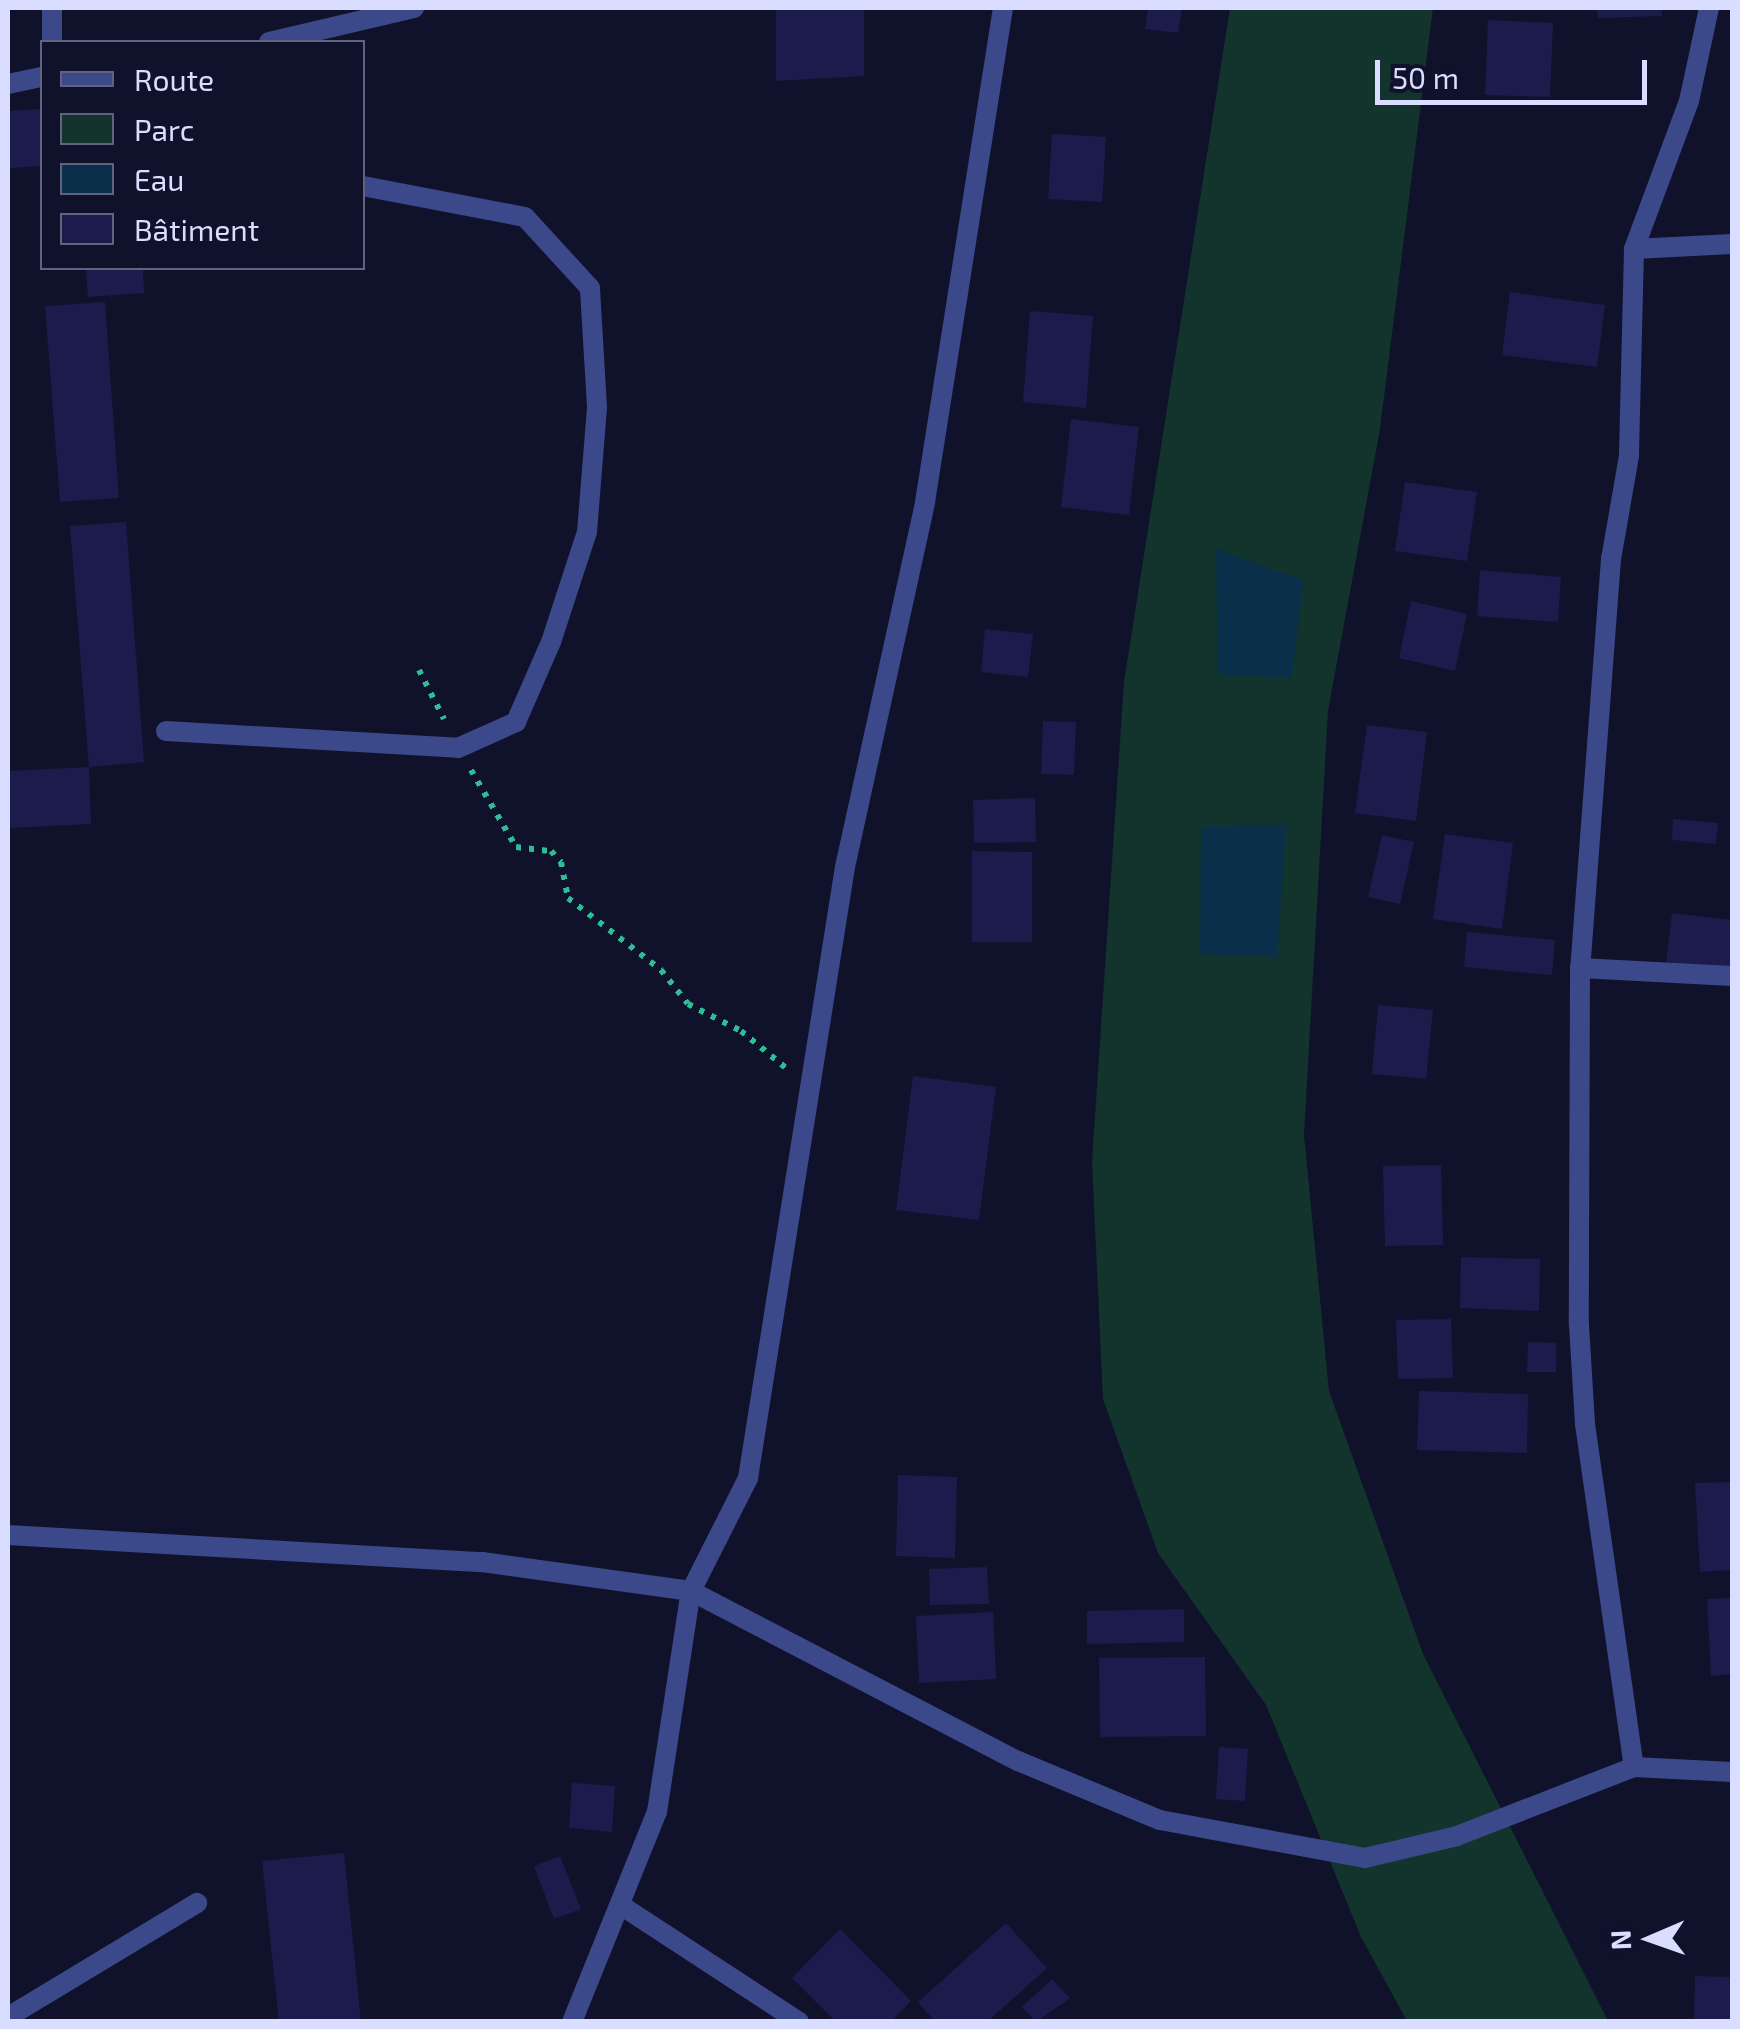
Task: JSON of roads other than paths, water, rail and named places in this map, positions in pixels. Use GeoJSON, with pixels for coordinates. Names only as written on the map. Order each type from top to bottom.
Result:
{"type":"FeatureCollection","features":[{"type":"Feature","properties":{"kind":"street"},"geometry":{"type":"LineString","coordinates":[[52,8],[52,40]]}},
{"type":"Feature","properties":{"kind":"street"},"geometry":{"type":"LineString","coordinates":[[278,40],[414,8]]}},
{"type":"Feature","properties":{"kind":"street"},"geometry":{"type":"LineString","coordinates":[[572,2022],[657,1812],[691,1590],[748,1478],[805,1153],[809,1073],[844,867],[925,502],[1003,8]]}},
{"type":"Feature","properties":{"kind":"street"},"geometry":{"type":"LineString","coordinates":[[1634,1767],[1585,1424],[1580,968],[1611,559],[1629,456],[1634,249],[1690,102],[1708,8]]}},
{"type":"Feature","properties":{"kind":"street"},"geometry":{"type":"LineString","coordinates":[[8,84],[40,77]]}},
{"type":"Feature","properties":{"kind":"street"},"geometry":{"type":"LineString","coordinates":[[166,731],[458,748],[516,722],[587,532],[598,407],[590,288],[525,217],[365,187]]}},
{"type":"Feature","properties":{"kind":"street"},"geometry":{"type":"LineString","coordinates":[[1634,249],[1732,244]]}},
{"type":"Feature","properties":{"kind":"street"},"geometry":{"type":"LineString","coordinates":[[1580,968],[1732,976]]}},
{"type":"Feature","properties":{"kind":"street"},"geometry":{"type":"LineString","coordinates":[[8,1535],[482,1562],[691,1590],[1018,1761],[1160,1820],[1365,1858],[1457,1836],[1634,1767],[1732,1772]]}},
{"type":"Feature","properties":{"kind":"street"},"geometry":{"type":"LineString","coordinates":[[8,2017],[197,1903]]}},
{"type":"Feature","properties":{"kind":"street"},"geometry":{"type":"LineString","coordinates":[[622,1906],[799,2022]]}},
{"type":"Feature","properties":{"kind":"water"},"geometry":{"type":"Polygon","coordinates":[[[1216,549],[1303,580],[1292,678],[1218,674],[1216,549]]]}},
{"type":"Feature","properties":{"kind":"water"},"geometry":{"type":"Polygon","coordinates":[[[1286,825],[1277,957],[1200,954],[1201,827],[1286,825]]]}}]}
